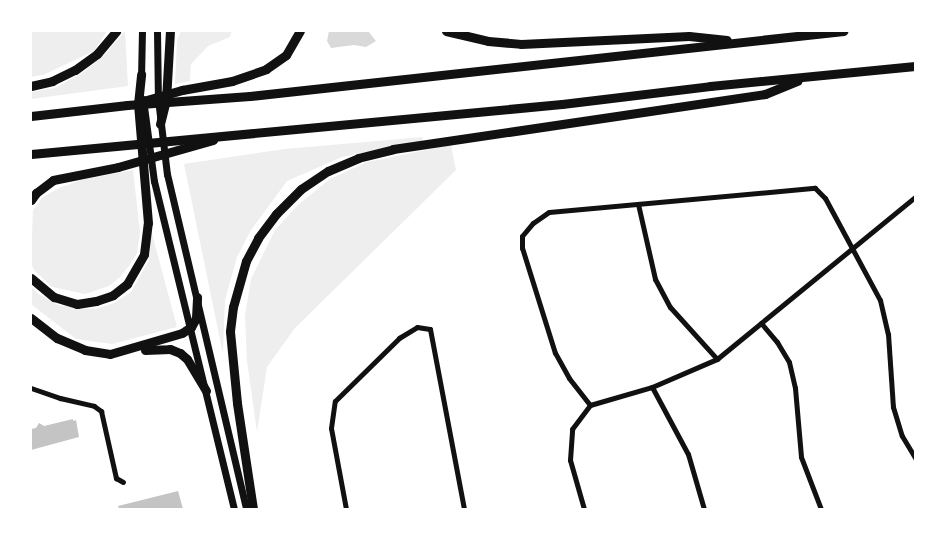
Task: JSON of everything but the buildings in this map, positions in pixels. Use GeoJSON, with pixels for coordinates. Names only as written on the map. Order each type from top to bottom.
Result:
{"type":"FeatureCollection","features":[{"type":"Feature","properties":{"kind":"highway"},"geometry":{"type":"LineString","coordinates":[[31,86],[52,81],[75,70],[97,54],[116,31]]}},
{"type":"Feature","properties":{"kind":"highway"},"geometry":{"type":"LineString","coordinates":[[160,124],[166,100],[170,31]]}},
{"type":"Feature","properties":{"kind":"highway"},"geometry":{"type":"LineString","coordinates":[[126,105],[182,90],[232,81],[266,69],[286,54],[300,31]]}},
{"type":"Feature","properties":{"kind":"highway"},"geometry":{"type":"LineString","coordinates":[[446,31],[488,41],[521,44],[689,36],[737,41]]}},
{"type":"Feature","properties":{"kind":"highway"},"geometry":{"type":"LineString","coordinates":[[31,116],[126,105],[215,99],[573,62],[694,49],[737,41],[843,31]]}},
{"type":"Feature","properties":{"kind":"highway"},"geometry":{"type":"LineString","coordinates":[[31,154],[236,133],[562,104],[710,86],[915,66]]}},
{"type":"Feature","properties":{"kind":"highway"},"geometry":{"type":"LineString","coordinates":[[31,278],[54,297],[77,304],[96,301],[113,295],[127,284],[144,254],[148,223],[149,181],[138,104],[141,74]]}},
{"type":"Feature","properties":{"kind":"highway"},"geometry":{"type":"LineString","coordinates":[[253,509],[237,403],[230,331],[233,306],[246,261],[258,238],[276,214],[301,189],[328,171],[358,158],[394,150],[765,94],[807,78]]}},
{"type":"Feature","properties":{"kind":"highway"},"geometry":{"type":"LineString","coordinates":[[31,200],[36,193],[53,180],[118,167],[236,133]]}},
{"type":"Feature","properties":{"kind":"highway"},"geometry":{"type":"LineString","coordinates":[[125,352],[182,333],[191,327],[196,318],[197,297]]}},
{"type":"Feature","properties":{"kind":"highway"},"geometry":{"type":"LineString","coordinates":[[31,318],[57,338],[85,350],[110,354],[160,348],[180,352],[187,359],[206,391]]}},
{"type":"Feature","properties":{"kind":"main road"},"geometry":{"type":"LineString","coordinates":[[141,74],[142,31]]}},
{"type":"Feature","properties":{"kind":"main road"},"geometry":{"type":"LineString","coordinates":[[157,31],[156,72],[160,124],[167,174],[246,509]]}},
{"type":"Feature","properties":{"kind":"main road"},"geometry":{"type":"LineString","coordinates":[[149,181],[191,327],[234,509]]}},
{"type":"Feature","properties":{"kind":"street"},"geometry":{"type":"LineString","coordinates":[[590,405],[569,378],[555,353],[522,248],[522,236],[533,223],[549,212],[815,188],[825,198],[880,300],[888,334],[893,407],[902,436],[915,458]]}},
{"type":"Feature","properties":{"kind":"street"},"geometry":{"type":"LineString","coordinates":[[584,509],[570,460],[572,429],[590,405],[652,387],[717,359],[915,197]]}},
{"type":"Feature","properties":{"kind":"street"},"geometry":{"type":"LineString","coordinates":[[638,204],[655,279],[670,307],[717,359]]}},
{"type":"Feature","properties":{"kind":"street"},"geometry":{"type":"LineString","coordinates":[[761,323],[777,342],[789,362],[794,388],[801,457],[821,509]]}},
{"type":"Feature","properties":{"kind":"street"},"geometry":{"type":"LineString","coordinates":[[346,509],[330,428],[335,401],[399,338],[416,327],[430,329],[464,509]]}},
{"type":"Feature","properties":{"kind":"street"},"geometry":{"type":"LineString","coordinates":[[652,387],[688,454],[704,509]]}},
{"type":"Feature","properties":{"kind":"street"},"geometry":{"type":"LineString","coordinates":[[31,388],[60,398],[94,406],[101,411],[116,478],[123,482]]}},
{"type":"Feature","properties":{"kind":"shaded area"},"geometry":{"type":"Polygon","coordinates":[[[31,31],[107,31],[94,51],[43,75],[31,77],[31,31]]]}},
{"type":"Feature","properties":{"kind":"shaded area"},"geometry":{"type":"Polygon","coordinates":[[[125,31],[128,86],[31,99],[31,92],[55,88],[84,72],[106,53],[125,31]]]}},
{"type":"Feature","properties":{"kind":"shaded area"},"geometry":{"type":"Polygon","coordinates":[[[181,31],[232,31],[230,37],[208,46],[191,64],[190,81],[175,84],[177,41],[181,31]]]}},
{"type":"Feature","properties":{"kind":"shaded area"},"geometry":{"type":"Polygon","coordinates":[[[329,31],[368,31],[376,41],[366,47],[354,45],[331,48],[327,41],[329,31]]]}},
{"type":"Feature","properties":{"kind":"shaded area"},"geometry":{"type":"Polygon","coordinates":[[[423,137],[422,141],[342,157],[287,181],[251,230],[237,257],[225,300],[223,354],[184,164],[285,149],[423,137]]]}},
{"type":"Feature","properties":{"kind":"shaded area"},"geometry":{"type":"Polygon","coordinates":[[[451,145],[456,170],[295,328],[267,367],[257,432],[247,361],[245,316],[251,279],[275,230],[299,204],[330,179],[367,162],[451,145]]]}},
{"type":"Feature","properties":{"kind":"shaded area"},"geometry":{"type":"Polygon","coordinates":[[[133,170],[140,232],[137,253],[129,266],[109,286],[85,294],[52,287],[34,270],[31,264],[33,210],[43,197],[59,188],[81,180],[133,170]]]}},
{"type":"Feature","properties":{"kind":"shaded area"},"geometry":{"type":"Polygon","coordinates":[[[151,230],[177,327],[112,344],[76,339],[31,304],[31,287],[40,295],[58,305],[96,309],[114,303],[131,292],[149,260],[151,230]]]}}]}
